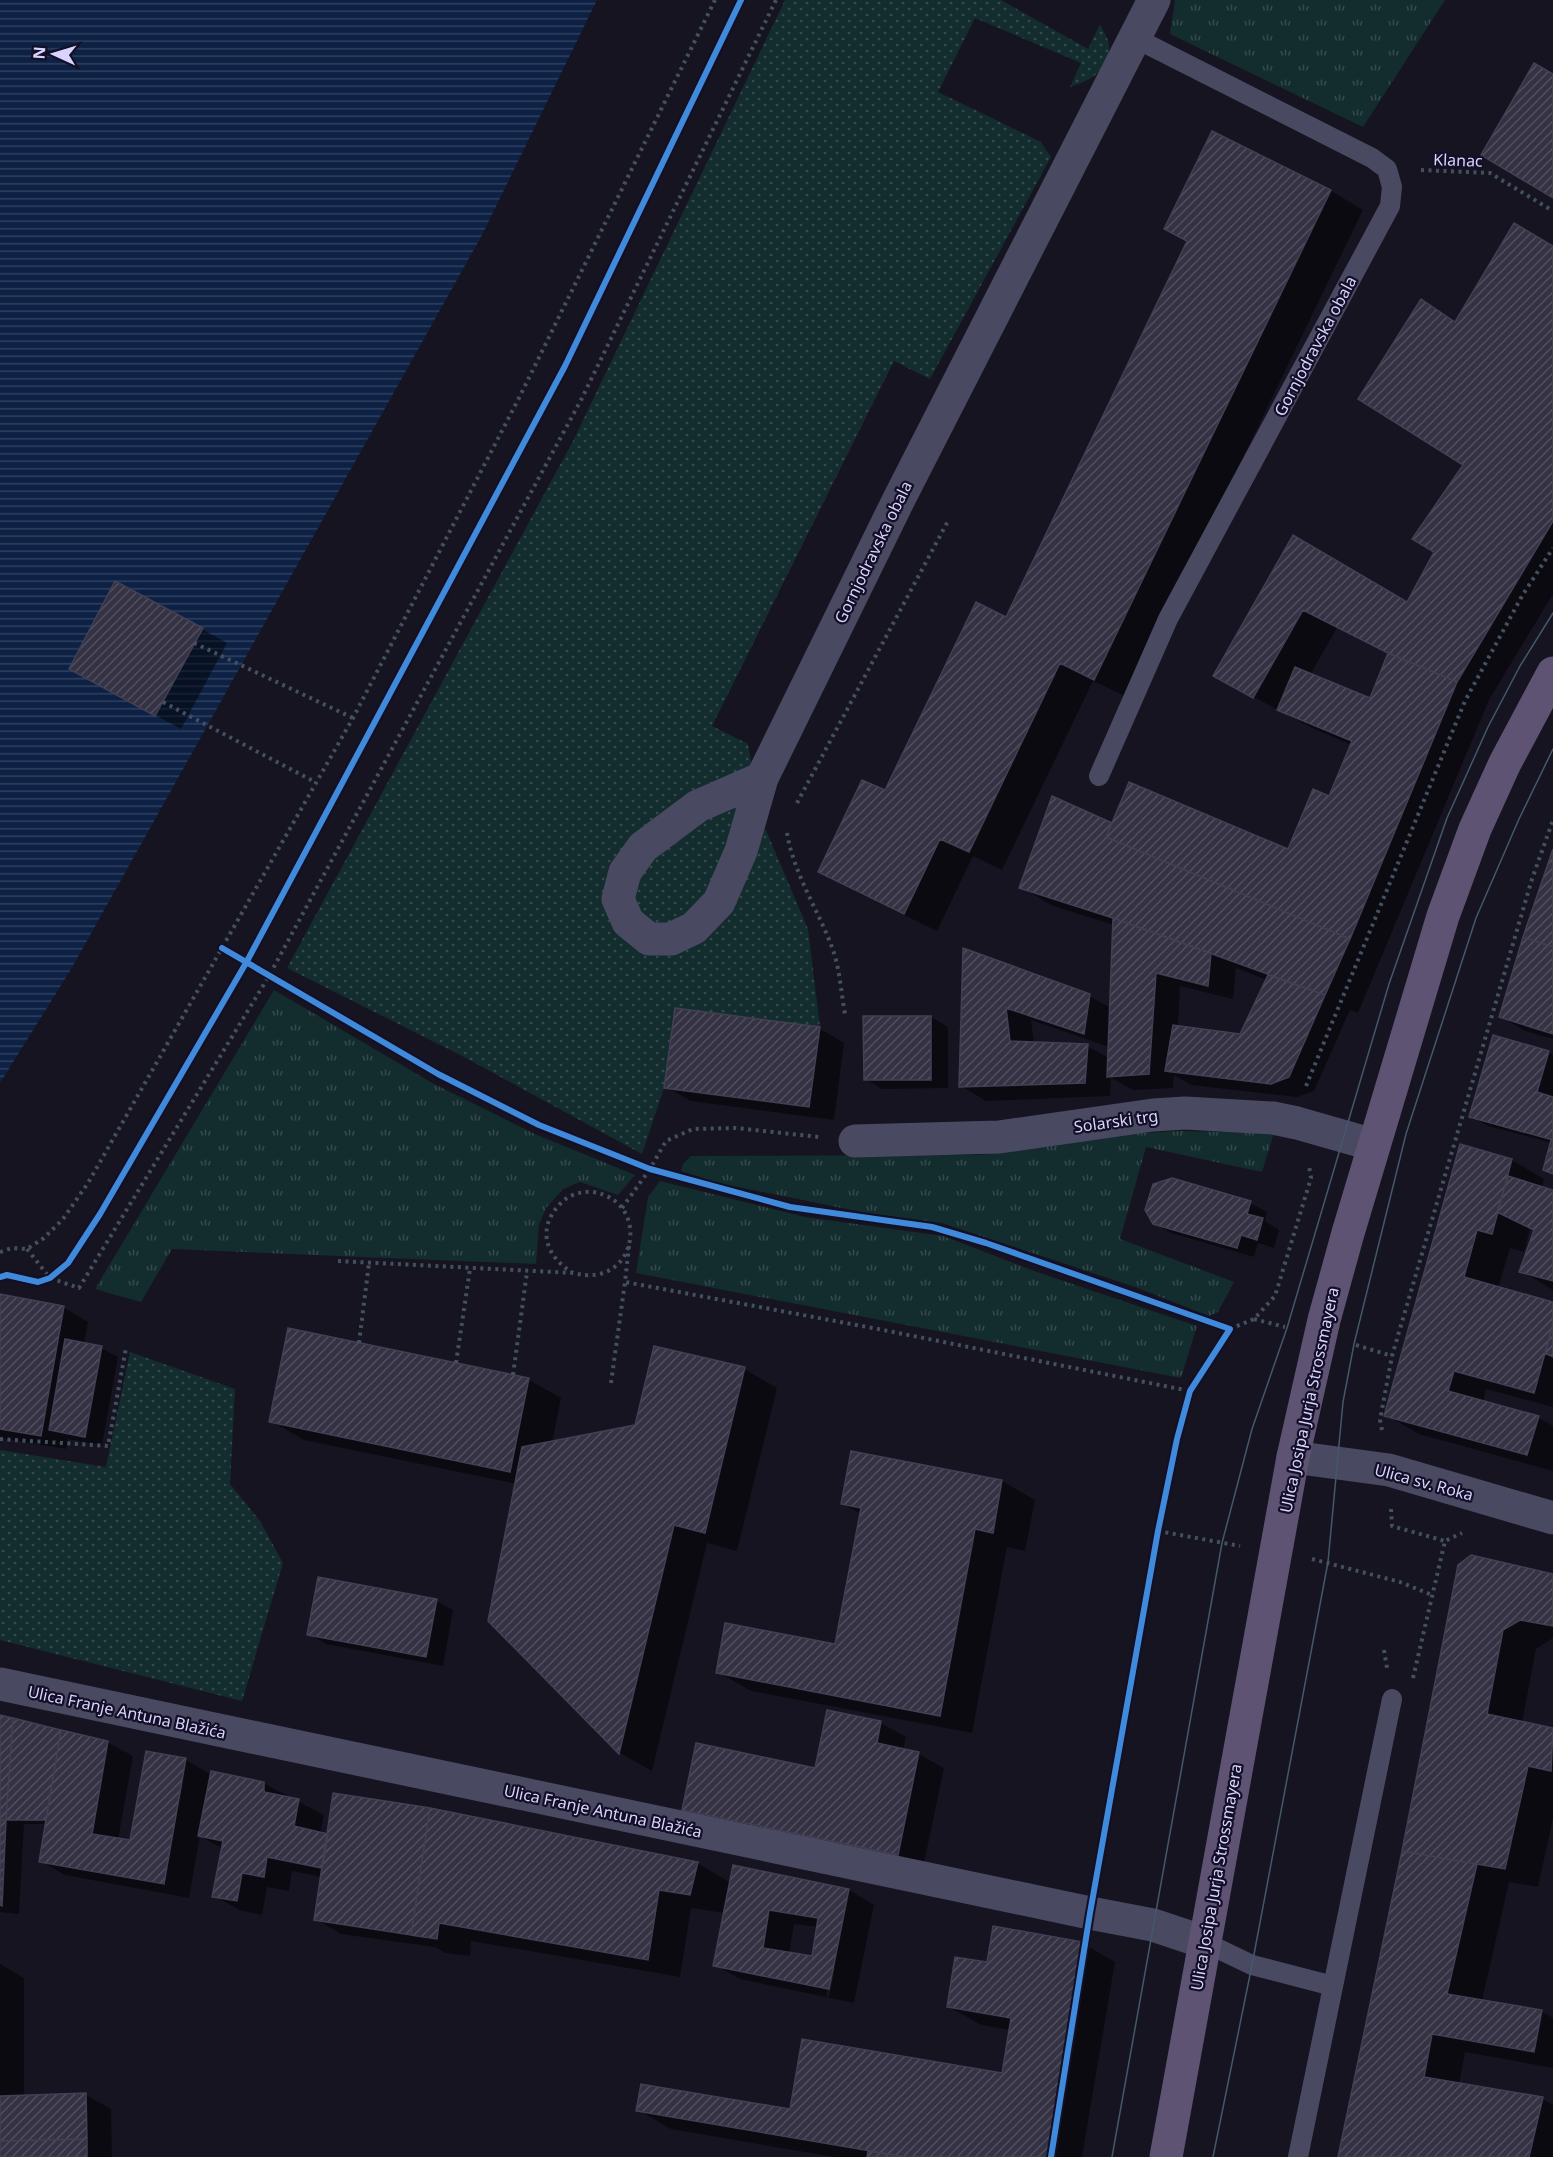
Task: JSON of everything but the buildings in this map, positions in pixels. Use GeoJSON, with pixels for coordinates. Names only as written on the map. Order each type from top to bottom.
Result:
{"type":"FeatureCollection","features":[{"type":"Feature","properties":{"kind":"main road","name":"Ulica Josipa Jurja Strossmayera"},"geometry":{"type":"LineString","coordinates":[[1166,2157],[1293,1457],[1324,1320],[1443,916],[1475,829],[1504,763],[1553,673]]}},
{"type":"Feature","properties":{"kind":"street","name":"Gornjodravska obala"},"geometry":{"type":"LineString","coordinates":[[762,778],[698,806],[643,847],[625,872],[618,899],[628,922],[648,939],[671,939],[694,928],[719,902],[741,851],[762,778],[899,499],[1154,0]]}},
{"type":"Feature","properties":{"kind":"street","name":"Solarski trg"},"geometry":{"type":"LineString","coordinates":[[855,1141],[999,1137],[1153,1114],[1185,1113],[1273,1118],[1374,1144]]}},
{"type":"Feature","properties":{"kind":"street","name":"Ulica sv. Roka"},"geometry":{"type":"LineString","coordinates":[[1293,1457],[1389,1470],[1553,1518]]}},
{"type":"Feature","properties":{"kind":"street","name":"Ulica Franje Antuna Blažića"},"geometry":{"type":"LineString","coordinates":[[0,1684],[1140,1922],[1204,1942]]}},
{"type":"Feature","properties":{"kind":"lane"},"geometry":{"type":"LineString","coordinates":[[1135,38],[1372,158],[1387,169]]}},
{"type":"Feature","properties":{"kind":"lane","name":"Gornjodravska obala"},"geometry":{"type":"LineString","coordinates":[[1100,776],[1168,619],[1390,206],[1392,187],[1387,169]]}},
{"type":"Feature","properties":{"kind":"lane"},"geometry":{"type":"LineString","coordinates":[[1298,2157],[1392,1699]]}},
{"type":"Feature","properties":{"kind":"lane"},"geometry":{"type":"LineString","coordinates":[[1204,1942],[1252,1965],[1333,1986]]}},
{"type":"Feature","properties":{"kind":"path"},"geometry":{"type":"LineString","coordinates":[[0,1252],[12,1248],[27,1249],[44,1238],[63,1219],[88,1183],[352,718],[519,398],[715,0]]}},
{"type":"Feature","properties":{"kind":"path"},"geometry":{"type":"LineString","coordinates":[[27,1249],[47,1279],[79,1288],[269,976],[581,400],[776,0]]}},
{"type":"Feature","properties":{"kind":"path"},"geometry":{"type":"LineString","coordinates":[[793,810],[948,521]]}},
{"type":"Feature","properties":{"kind":"path"},"geometry":{"type":"LineString","coordinates":[[1225,1337],[1230,1329],[1254,1319],[1275,1296],[1311,1178],[1305,1147],[1297,1123],[1304,1092],[1465,701],[1522,596],[1553,548]]}},
{"type":"Feature","properties":{"kind":"path"},"geometry":{"type":"LineString","coordinates":[[194,643],[352,718]]}},
{"type":"Feature","properties":{"kind":"path"},"geometry":{"type":"LineString","coordinates":[[163,702],[315,782]]}},
{"type":"Feature","properties":{"kind":"path"},"geometry":{"type":"LineString","coordinates":[[1445,1541],[1392,1526],[1389,1470],[1380,1420],[1392,1356],[1532,879],[1553,820]]}},
{"type":"Feature","properties":{"kind":"path"},"geometry":{"type":"LineString","coordinates":[[787,830],[790,849],[807,895],[833,951],[845,1014]]}},
{"type":"Feature","properties":{"kind":"path"},"geometry":{"type":"LineString","coordinates":[[222,948],[230,953]]}},
{"type":"Feature","properties":{"kind":"path"},"geometry":{"type":"LineString","coordinates":[[262,972],[279,982]]}},
{"type":"Feature","properties":{"kind":"path"},"geometry":{"type":"LineString","coordinates":[[622,1208],[650,1169],[666,1141],[693,1129],[736,1128],[855,1141]]}},
{"type":"Feature","properties":{"kind":"path"},"geometry":{"type":"LineString","coordinates":[[639,1165],[661,1172]]}},
{"type":"Feature","properties":{"kind":"path"},"geometry":{"type":"LineString","coordinates":[[611,1383],[631,1233],[628,1220],[622,1208],[612,1199],[589,1192],[575,1194],[564,1200],[549,1220],[546,1233],[553,1257],[562,1267],[573,1273],[586,1277],[600,1275],[613,1269],[623,1259],[629,1246]]}},
{"type":"Feature","properties":{"kind":"path"},"geometry":{"type":"LineString","coordinates":[[338,1261],[573,1273]]}},
{"type":"Feature","properties":{"kind":"path"},"geometry":{"type":"LineString","coordinates":[[359,1343],[369,1263]]}},
{"type":"Feature","properties":{"kind":"path"},"geometry":{"type":"LineString","coordinates":[[456,1363],[470,1269]]}},
{"type":"Feature","properties":{"kind":"path"},"geometry":{"type":"LineString","coordinates":[[47,1279],[59,1270]]}},
{"type":"Feature","properties":{"kind":"path"},"geometry":{"type":"LineString","coordinates":[[513,1375],[527,1272]]}},
{"type":"Feature","properties":{"kind":"path"},"geometry":{"type":"LineString","coordinates":[[625,1282],[888,1330],[1190,1391]]}},
{"type":"Feature","properties":{"kind":"path"},"geometry":{"type":"LineString","coordinates":[[1220,1325],[1230,1329]]}},
{"type":"Feature","properties":{"kind":"path"},"geometry":{"type":"LineString","coordinates":[[0,1439],[108,1446],[126,1348]]}},
{"type":"Feature","properties":{"kind":"path"},"geometry":{"type":"LineString","coordinates":[[1187,1400],[1196,1382]]}},
{"type":"Feature","properties":{"kind":"path"},"geometry":{"type":"LineString","coordinates":[[1156,1543],[1160,1520]]}},
{"type":"Feature","properties":{"kind":"green space"},"geometry":{"type":"Polygon","coordinates":[[[785,0],[1001,0],[1088,49],[1100,24],[1108,41],[1108,55],[1103,68],[1098,73],[1070,87],[1081,63],[975,18],[938,92],[1041,142],[1051,157],[930,379],[894,361],[712,726],[748,744],[762,821],[808,929],[820,1027],[675,1008],[664,1088],[642,1154],[466,1058],[287,968],[573,441],[785,0]]]}},
{"type":"Feature","properties":{"kind":"green space"},"geometry":{"type":"Polygon","coordinates":[[[1175,0],[1445,0],[1363,127],[1170,34],[1175,0]]]}},
{"type":"Feature","properties":{"kind":"green space"},"geometry":{"type":"Polygon","coordinates":[[[274,990],[434,1084],[535,1134],[635,1175],[618,1195],[580,1182],[563,1189],[546,1208],[539,1225],[536,1264],[172,1249],[141,1302],[95,1289],[274,990]]]}},
{"type":"Feature","properties":{"kind":"green space"},"geometry":{"type":"Polygon","coordinates":[[[1181,1131],[1274,1133],[1262,1172],[1146,1147],[1120,1239],[1234,1282],[1218,1312],[1209,1316],[1138,1288],[942,1223],[867,1213],[723,1184],[681,1171],[683,1164],[691,1156],[982,1155],[1087,1136],[1181,1131]]]}},
{"type":"Feature","properties":{"kind":"green space"},"geometry":{"type":"Polygon","coordinates":[[[660,1181],[805,1217],[943,1236],[1037,1272],[1197,1326],[1181,1378],[636,1273],[648,1197],[660,1181]]]}},
{"type":"Feature","properties":{"kind":"green space"},"geometry":{"type":"Polygon","coordinates":[[[130,1352],[235,1389],[230,1484],[260,1521],[283,1563],[242,1701],[0,1640],[0,1450],[106,1467],[130,1352]]]}},
{"type":"Feature","properties":{"kind":"water"},"geometry":{"type":"Polygon","coordinates":[[[0,0],[597,0],[482,235],[70,971],[0,1083],[0,0]]]}},
{"type":"Feature","properties":{"kind":"tram line"},"geometry":{"type":"LineString","coordinates":[[1112,2157],[1222,1543],[1252,1429],[1287,1328],[1389,984],[1447,818],[1488,727],[1520,666],[1553,613]]}},
{"type":"Feature","properties":{"kind":"tram line"},"geometry":{"type":"LineString","coordinates":[[1213,2157],[1252,1965],[1328,1562],[1343,1402],[1354,1344],[1406,1134],[1476,918],[1519,819],[1553,749]]}},
{"type":"Feature","properties":{"kind":"cycle path"},"geometry":{"type":"LineString","coordinates":[[0,1277],[7,1275],[38,1282],[50,1278],[68,1263],[100,1214],[246,963],[565,366],[741,0]]}},
{"type":"Feature","properties":{"kind":"cycle path"},"geometry":{"type":"LineString","coordinates":[[222,948],[438,1074],[539,1125],[650,1169],[790,1207],[932,1227],[986,1243],[1230,1329],[1190,1391],[1177,1439],[1158,1531],[1090,1913],[1051,2157]]}}]}
